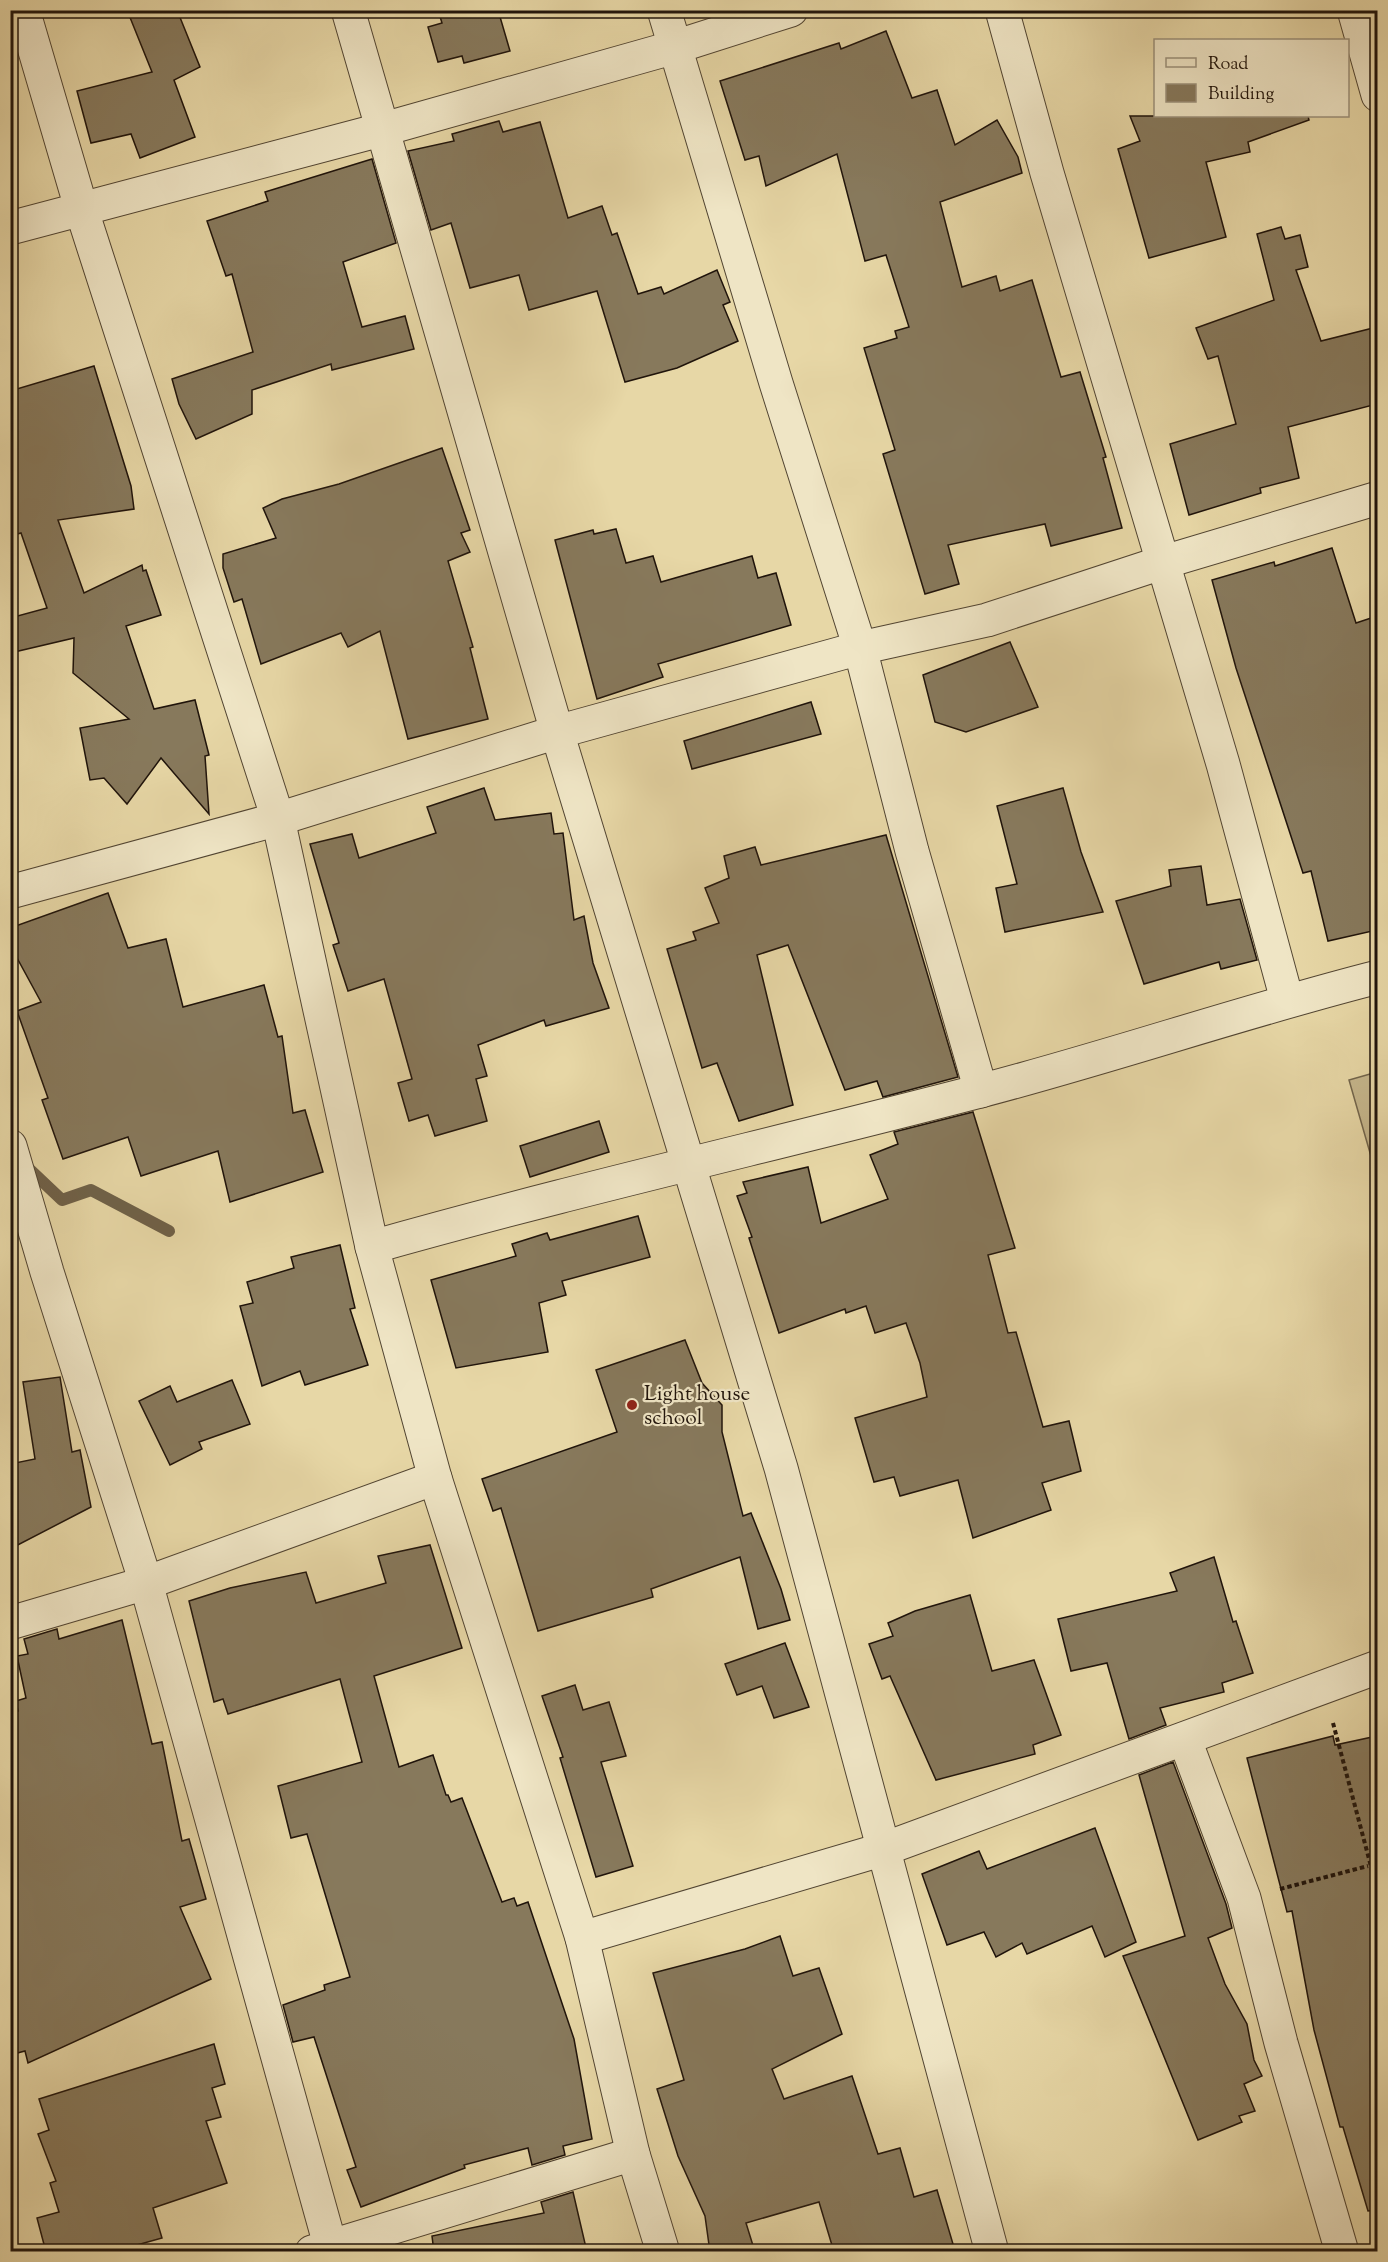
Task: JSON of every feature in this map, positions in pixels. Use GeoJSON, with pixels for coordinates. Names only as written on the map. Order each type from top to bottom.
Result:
{"type":"FeatureCollection","features":[{"type":"Feature","properties":{"kind":"street"},"geometry":{"type":"LineString","coordinates":[[23,10],[82,211],[278,819],[372,1247],[435,1478],[582,1938],[633,2154],[663,2252]]}},
{"type":"Feature","properties":{"kind":"street"},"geometry":{"type":"LineString","coordinates":[[348,10],[557,732],[781,1468],[992,2252]]}},
{"type":"Feature","properties":{"kind":"street"},"geometry":{"type":"LineString","coordinates":[[664,10],[776,383],[860,648],[912,851],[981,1091]]}},
{"type":"Feature","properties":{"kind":"street"},"geometry":{"type":"LineString","coordinates":[[10,228],[82,211],[384,129],[675,47],[791,10]]}},
{"type":"Feature","properties":{"kind":"street"},"geometry":{"type":"LineString","coordinates":[[1002,10],[1047,173],[1224,764],[1287,1000]]}},
{"type":"Feature","properties":{"kind":"street"},"geometry":{"type":"LineString","coordinates":[[1354,10],[1377,95]]}},
{"type":"Feature","properties":{"kind":"street"},"geometry":{"type":"LineString","coordinates":[[10,892],[278,819],[557,732],[860,648],[987,620],[1164,562],[1377,498]]}},
{"type":"Feature","properties":{"kind":"street"},"geometry":{"type":"LineString","coordinates":[[372,1247],[688,1163],[981,1091],[1287,1000],[1377,977]]}},
{"type":"Feature","properties":{"kind":"street"},"geometry":{"type":"LineString","coordinates":[[10,1146],[46,1272],[146,1582],[325,2249],[633,2154]]}},
{"type":"Feature","properties":{"kind":"street"},"geometry":{"type":"LineString","coordinates":[[10,1623],[146,1582],[435,1478]]}},
{"type":"Feature","properties":{"kind":"street"},"geometry":{"type":"LineString","coordinates":[[582,1938],[884,1849],[1185,1740],[1377,1667]]}},
{"type":"Feature","properties":{"kind":"street"},"geometry":{"type":"LineString","coordinates":[[1185,1740],[1244,1898],[1281,2043],[1342,2252]]}},
{"type":"Feature","properties":{"kind":"path"},"geometry":{"type":"LineString","coordinates":[[1323,1689],[1357,1809],[1368,1866],[1377,1893]]}},
{"type":"Feature","properties":{"kind":"path"},"geometry":{"type":"LineString","coordinates":[[1244,1898],[1368,1866]]}},
{"type":"Feature","properties":{"kind":"shaded area"},"geometry":{"type":"Polygon","coordinates":[[[1378,1072],[1377,1177],[1349,1080],[1378,1072]]]}},
{"type":"Feature","properties":{"kind":"building"},"geometry":{"type":"Polygon","coordinates":[[[127,10],[177,10],[200,67],[174,80],[195,137],[140,158],[131,134],[91,143],[77,91],[152,72],[127,10]]]}},
{"type":"Feature","properties":{"kind":"building"},"geometry":{"type":"Polygon","coordinates":[[[438,10],[498,10],[510,51],[464,63],[462,56],[438,62],[428,27],[442,23],[438,10]]]}},
{"type":"Feature","properties":{"kind":"building"},"geometry":{"type":"Polygon","coordinates":[[[886,31],[912,98],[937,90],[955,145],[997,120],[1018,157],[1022,173],[940,202],[962,287],[996,276],[1000,291],[1032,280],[1061,377],[1080,372],[1106,457],[1103,458],[1122,528],[1051,546],[1045,524],[948,545],[959,584],[925,594],[883,454],[895,450],[864,348],[897,338],[895,331],[909,327],[886,255],[865,261],[837,154],[766,186],[759,156],[745,160],[720,81],[839,43],[841,49],[886,31]]]}},
{"type":"Feature","properties":{"kind":"building"},"geometry":{"type":"Polygon","coordinates":[[[1130,116],[1308,117],[1309,120],[1248,142],[1250,152],[1206,162],[1226,237],[1149,258],[1118,149],[1140,141],[1130,116]]]}},
{"type":"Feature","properties":{"kind":"building"},"geometry":{"type":"Polygon","coordinates":[[[499,121],[503,132],[540,122],[568,218],[602,206],[612,235],[617,233],[638,294],[661,287],[664,294],[717,270],[730,302],[723,305],[738,341],[677,368],[625,382],[597,291],[529,310],[519,275],[470,288],[451,223],[431,230],[408,151],[454,141],[452,134],[499,121]]]}},
{"type":"Feature","properties":{"kind":"building"},"geometry":{"type":"Polygon","coordinates":[[[372,159],[396,243],[343,262],[362,327],[405,316],[414,349],[332,370],[331,364],[252,390],[252,414],[196,439],[179,404],[172,379],[253,352],[232,274],[226,276],[207,221],[268,201],[265,192],[372,159]]]}},
{"type":"Feature","properties":{"kind":"building"},"geometry":{"type":"Polygon","coordinates":[[[1281,227],[1285,239],[1300,235],[1308,267],[1296,270],[1321,341],[1377,327],[1377,404],[1288,427],[1299,478],[1260,488],[1261,493],[1189,515],[1170,444],[1236,424],[1218,356],[1208,359],[1196,328],[1274,300],[1257,234],[1281,227]]]}},
{"type":"Feature","properties":{"kind":"building"},"geometry":{"type":"Polygon","coordinates":[[[94,366],[131,486],[134,509],[58,520],[84,593],[142,565],[143,571],[146,570],[161,615],[126,626],[154,709],[195,700],[209,755],[205,756],[209,814],[161,758],[127,804],[104,778],[90,780],[80,728],[129,719],[73,673],[74,638],[10,653],[10,618],[47,608],[21,533],[10,536],[10,391],[94,366]]]}},
{"type":"Feature","properties":{"kind":"building"},"geometry":{"type":"Polygon","coordinates":[[[442,448],[470,530],[461,533],[470,552],[448,561],[473,647],[470,648],[488,719],[408,739],[380,631],[348,647],[341,633],[261,664],[242,599],[234,602],[223,568],[223,554],[276,538],[263,508],[282,499],[339,484],[442,448]]]}},
{"type":"Feature","properties":{"kind":"building"},"geometry":{"type":"Polygon","coordinates":[[[616,529],[626,563],[653,556],[661,582],[752,556],[758,578],[776,573],[791,625],[658,664],[663,677],[597,699],[555,540],[593,530],[594,534],[616,529]]]}},
{"type":"Feature","properties":{"kind":"building"},"geometry":{"type":"Polygon","coordinates":[[[1332,548],[1356,623],[1377,616],[1377,930],[1328,941],[1311,871],[1303,873],[1236,668],[1212,580],[1274,562],[1275,566],[1332,548]]]}},
{"type":"Feature","properties":{"kind":"building"},"geometry":{"type":"Polygon","coordinates":[[[1010,642],[1038,707],[966,732],[935,722],[923,675],[1010,642]]]}},
{"type":"Feature","properties":{"kind":"building"},"geometry":{"type":"Polygon","coordinates":[[[811,702],[821,734],[692,769],[684,741],[811,702]]]}},
{"type":"Feature","properties":{"kind":"building"},"geometry":{"type":"Polygon","coordinates":[[[484,788],[495,820],[551,813],[554,834],[563,833],[574,920],[584,916],[593,963],[609,1008],[546,1026],[544,1020],[478,1045],[487,1076],[476,1079],[487,1121],[435,1136],[428,1115],[409,1121],[398,1083],[412,1079],[384,979],[348,991],[333,945],[339,943],[310,844],[352,834],[359,858],[436,833],[427,807],[484,788]]]}},
{"type":"Feature","properties":{"kind":"building"},"geometry":{"type":"Polygon","coordinates":[[[1063,788],[1081,852],[1103,912],[1005,932],[996,888],[1017,884],[997,806],[1063,788]]]}},
{"type":"Feature","properties":{"kind":"building"},"geometry":{"type":"Polygon","coordinates":[[[886,835],[958,1077],[883,1097],[877,1081],[845,1090],[788,945],[757,955],[793,1105],[739,1121],[717,1063],[702,1068],[667,949],[696,940],[693,932],[719,923],[705,888],[729,878],[724,856],[755,847],[761,865],[886,835]]]}},
{"type":"Feature","properties":{"kind":"building"},"geometry":{"type":"Polygon","coordinates":[[[1201,866],[1207,905],[1240,899],[1257,960],[1221,969],[1219,962],[1144,984],[1116,901],[1171,886],[1169,870],[1201,866]]]}},
{"type":"Feature","properties":{"kind":"building"},"geometry":{"type":"Polygon","coordinates":[[[108,893],[128,948],[166,939],[183,1007],[264,985],[278,1037],[282,1036],[293,1113],[305,1110],[323,1172],[230,1202],[218,1151],[141,1176],[128,1137],[63,1159],[42,1100],[48,1098],[17,1011],[41,1002],[10,945],[10,928],[108,893]]]}},
{"type":"Feature","properties":{"kind":"building"},"geometry":{"type":"Polygon","coordinates":[[[973,1112],[1015,1248],[988,1255],[1008,1333],[1016,1332],[1043,1427],[1069,1421],[1081,1471],[1042,1483],[1051,1510],[973,1538],[958,1480],[900,1496],[894,1477],[874,1482],[855,1418],[927,1397],[920,1363],[906,1323],[875,1333],[866,1306],[846,1313],[845,1309],[779,1333],[749,1238],[752,1237],[737,1196],[747,1193],[743,1182],[808,1167],[821,1223],[888,1199],[870,1155],[898,1144],[894,1132],[973,1112]]]}},
{"type":"Feature","properties":{"kind":"building"},"geometry":{"type":"Polygon","coordinates":[[[599,1121],[609,1152],[530,1177],[520,1146],[599,1121]]]}},
{"type":"Feature","properties":{"kind":"building"},"geometry":{"type":"Polygon","coordinates":[[[638,1216],[650,1257],[562,1281],[566,1295],[539,1303],[548,1352],[456,1368],[431,1280],[516,1256],[512,1244],[547,1233],[550,1240],[638,1216]]]}},
{"type":"Feature","properties":{"kind":"building"},"geometry":{"type":"Polygon","coordinates":[[[340,1245],[355,1308],[350,1309],[368,1365],[305,1385],[300,1371],[262,1386],[240,1306],[253,1303],[247,1282],[294,1268],[291,1257],[340,1245]]]}},
{"type":"Feature","properties":{"kind":"building"},"geometry":{"type":"Polygon","coordinates":[[[685,1340],[702,1383],[722,1405],[722,1432],[743,1516],[751,1513],[781,1589],[790,1620],[758,1629],[740,1557],[651,1589],[653,1597],[538,1631],[501,1508],[493,1511],[482,1479],[617,1432],[596,1370],[685,1340]]]}},
{"type":"Feature","properties":{"kind":"building"},"geometry":{"type":"Polygon","coordinates":[[[60,1377],[72,1452],[80,1450],[91,1507],[10,1549],[10,1464],[35,1459],[23,1382],[60,1377]]]}},
{"type":"Feature","properties":{"kind":"building"},"geometry":{"type":"Polygon","coordinates":[[[232,1380],[250,1424],[199,1442],[202,1449],[170,1465],[139,1401],[170,1386],[177,1402],[232,1380]]]}},
{"type":"Feature","properties":{"kind":"building"},"geometry":{"type":"Polygon","coordinates":[[[430,1545],[462,1648],[374,1676],[399,1767],[433,1755],[446,1795],[451,1802],[462,1798],[502,1902],[514,1898],[517,1906],[528,1902],[574,2039],[592,2139],[563,2146],[565,2155],[532,2165],[528,2148],[464,2165],[465,2168],[361,2207],[347,2170],[356,2167],[314,2037],[293,2042],[283,2005],[325,1990],[324,1985],[350,1977],[307,1834],[291,1838],[278,1786],[362,1762],[340,1679],[228,1714],[223,1699],[214,1702],[189,1601],[230,1588],[306,1572],[316,1603],[386,1583],[378,1556],[430,1545]]]}},
{"type":"Feature","properties":{"kind":"building"},"geometry":{"type":"Polygon","coordinates":[[[1214,1557],[1233,1622],[1236,1621],[1253,1673],[1222,1683],[1224,1692],[1160,1708],[1166,1725],[1129,1739],[1107,1663],[1071,1671],[1058,1619],[1177,1591],[1170,1573],[1214,1557]]]}},
{"type":"Feature","properties":{"kind":"building"},"geometry":{"type":"Polygon","coordinates":[[[970,1595],[992,1671],[1034,1660],[1061,1735],[1033,1745],[1035,1754],[936,1780],[890,1676],[882,1679],[869,1644],[893,1636],[888,1623],[915,1611],[970,1595]]]}},
{"type":"Feature","properties":{"kind":"building"},"geometry":{"type":"Polygon","coordinates":[[[122,1620],[152,1744],[162,1742],[182,1841],[189,1839],[206,1899],[180,1907],[211,1979],[28,2063],[25,2051],[10,2055],[10,1713],[18,1711],[16,1701],[26,1698],[17,1656],[28,1654],[24,1639],[57,1629],[59,1639],[122,1620]]]}},
{"type":"Feature","properties":{"kind":"building"},"geometry":{"type":"Polygon","coordinates":[[[785,1643],[809,1707],[774,1718],[762,1686],[737,1695],[725,1664],[785,1643]]]}},
{"type":"Feature","properties":{"kind":"building"},"geometry":{"type":"Polygon","coordinates":[[[575,1685],[583,1710],[609,1702],[626,1756],[601,1762],[633,1866],[596,1877],[560,1758],[563,1757],[542,1696],[575,1685]]]}},
{"type":"Feature","properties":{"kind":"building"},"geometry":{"type":"Polygon","coordinates":[[[1333,1736],[1335,1745],[1377,1736],[1377,2210],[1368,2211],[1343,2127],[1340,2127],[1314,2030],[1292,1911],[1287,1912],[1247,1758],[1333,1736]]]}},
{"type":"Feature","properties":{"kind":"building"},"geometry":{"type":"Polygon","coordinates":[[[1173,1762],[1226,1904],[1232,1928],[1208,1938],[1225,1984],[1247,2024],[1254,2060],[1262,2076],[1244,2084],[1255,2111],[1239,2116],[1242,2122],[1198,2140],[1123,1956],[1185,1936],[1139,1775],[1173,1762]]]}},
{"type":"Feature","properties":{"kind":"building"},"geometry":{"type":"Polygon","coordinates":[[[1095,1828],[1136,1942],[1105,1957],[1092,1926],[1027,1954],[1022,1943],[996,1957],[984,1932],[947,1945],[922,1874],[979,1851],[987,1869],[1095,1828]]]}},
{"type":"Feature","properties":{"kind":"building"},"geometry":{"type":"Polygon","coordinates":[[[780,1936],[793,1976],[819,1968],[842,2034],[772,2069],[784,2099],[852,2076],[878,2154],[900,2148],[914,2197],[937,2190],[953,2244],[929,2252],[834,2252],[819,2202],[746,2223],[755,2252],[710,2252],[705,2216],[678,2156],[657,2089],[684,2080],[653,1973],[745,1949],[780,1936]]]}},
{"type":"Feature","properties":{"kind":"building"},"geometry":{"type":"Polygon","coordinates":[[[214,2044],[225,2084],[212,2088],[221,2117],[206,2121],[227,2183],[153,2208],[162,2238],[112,2252],[46,2252],[37,2218],[59,2212],[50,2183],[56,2181],[38,2134],[49,2130],[39,2099],[214,2044]]]}},
{"type":"Feature","properties":{"kind":"building"},"geometry":{"type":"Polygon","coordinates":[[[573,2192],[587,2252],[434,2252],[432,2236],[544,2213],[541,2202],[573,2192]]]}},
{"type":"Feature","properties":{"kind":"waterway"},"geometry":{"type":"LineString","coordinates":[[25,1165],[62,1200],[91,1190],[169,1231]]}},
{"type":"Feature","properties":{"kind":"place","name":"Light house school"},"geometry":{"type":"Point","coordinates":[632,1405]}}]}
